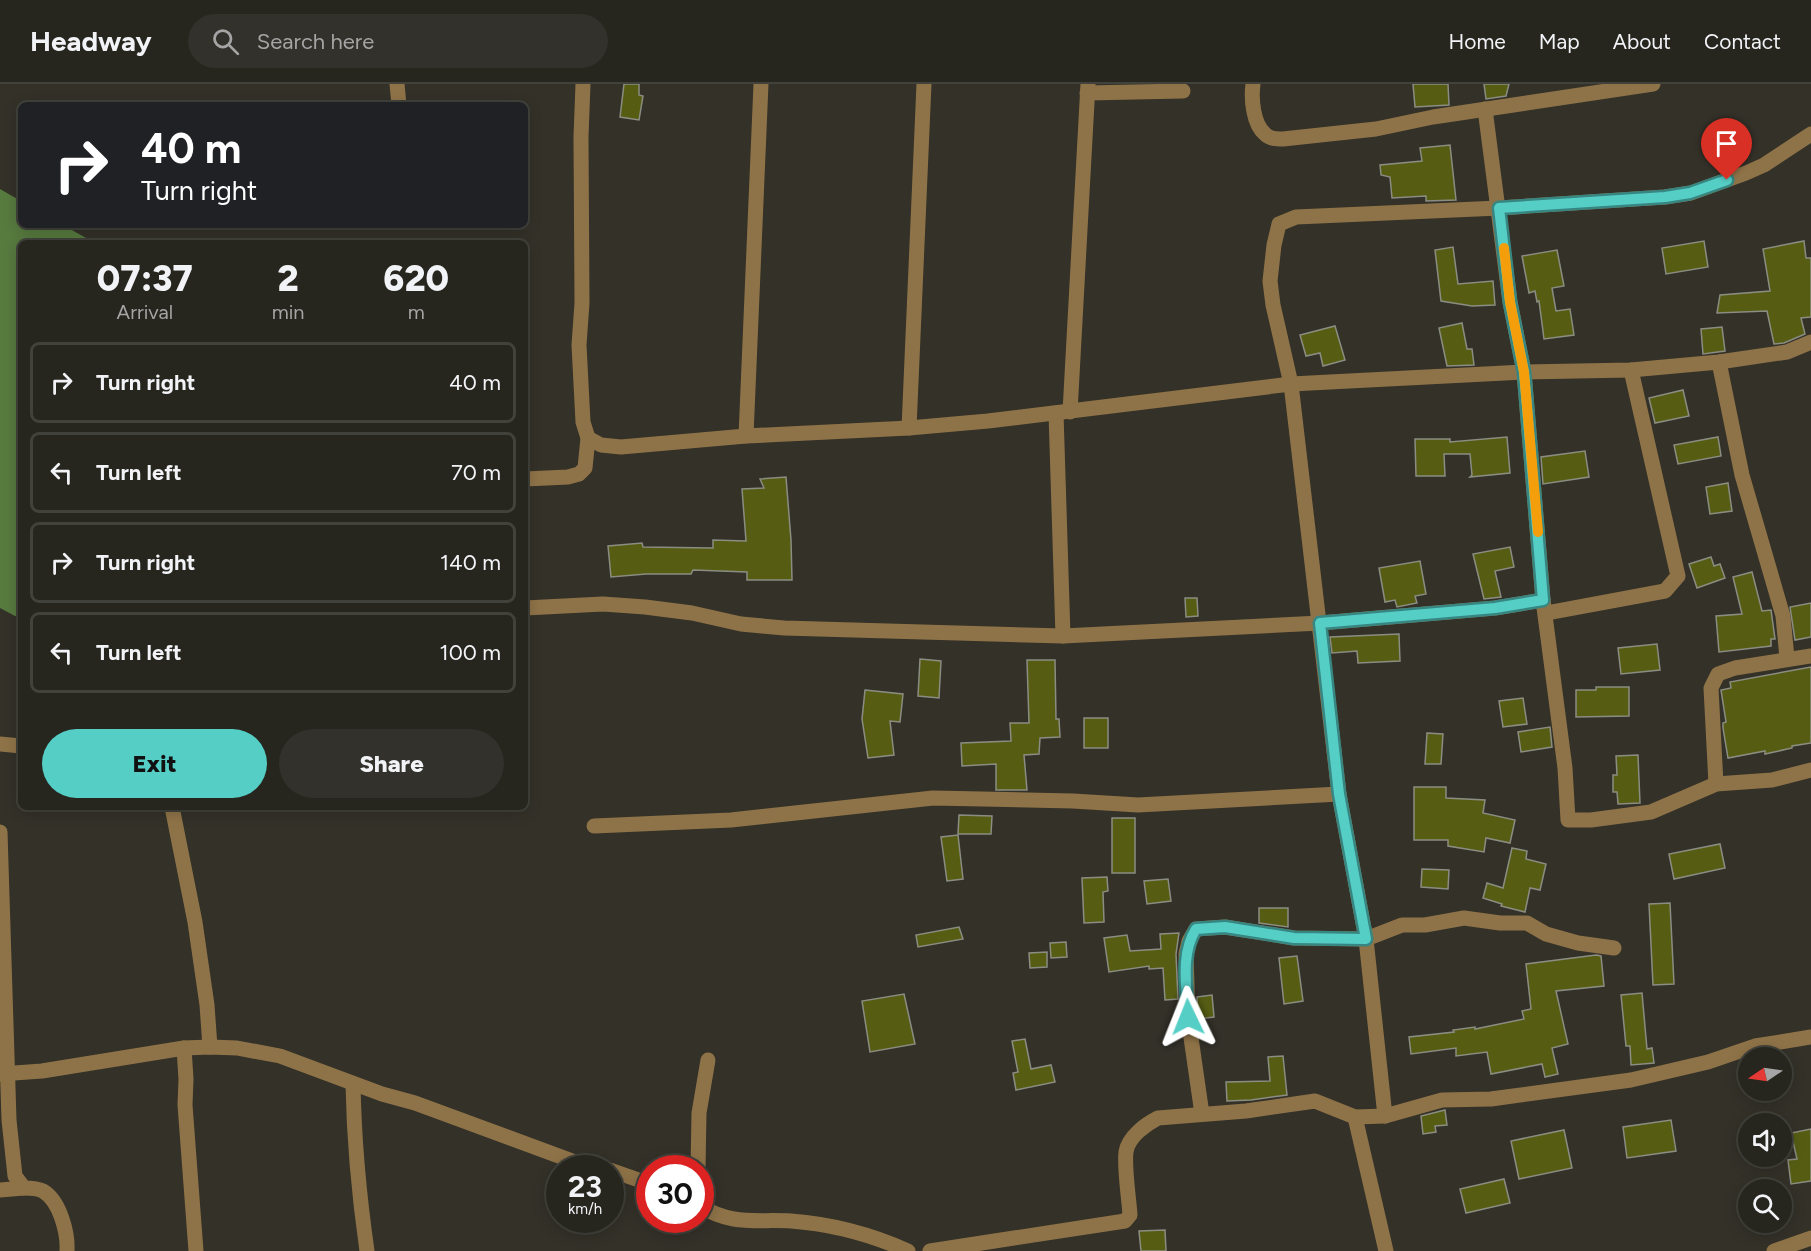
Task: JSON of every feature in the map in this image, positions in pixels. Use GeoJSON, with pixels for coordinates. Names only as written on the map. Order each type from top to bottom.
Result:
{"type":"FeatureCollection","features":[{"type":"Feature","properties":{"kind":"street"},"geometry":{"type":"LineString","coordinates":[[397,84],[399,102]]}},
{"type":"Feature","properties":{"kind":"street"},"geometry":{"type":"LineString","coordinates":[[528,479],[568,477],[579,474],[585,468],[588,438],[583,422],[579,345],[582,303],[583,84]]}},
{"type":"Feature","properties":{"kind":"street"},"geometry":{"type":"LineString","coordinates":[[746,436],[761,84]]}},
{"type":"Feature","properties":{"kind":"street"},"geometry":{"type":"LineString","coordinates":[[909,428],[924,84]]}},
{"type":"Feature","properties":{"kind":"street"},"geometry":{"type":"LineString","coordinates":[[1253,84],[1255,117],[1263,133],[1272,138],[1283,139],[1376,129],[1433,117],[1653,84]]}},
{"type":"Feature","properties":{"kind":"street"},"geometry":{"type":"LineString","coordinates":[[1063,636],[1063,412],[1088,89],[1183,91]]}},
{"type":"Feature","properties":{"kind":"street"},"geometry":{"type":"LineString","coordinates":[[1485,109],[1510,302],[1524,372],[1545,606],[1565,768],[1568,820],[1651,812],[1716,784],[1772,780],[1811,770]]}},
{"type":"Feature","properties":{"kind":"street"},"geometry":{"type":"LineString","coordinates":[[1385,1116],[1366,939],[1339,794],[1291,384],[1273,305],[1270,281],[1279,224],[1296,217],[1499,208],[1665,197],[1690,193],[1764,165],[1811,134]]}},
{"type":"Feature","properties":{"kind":"street"},"geometry":{"type":"LineString","coordinates":[[588,438],[601,445],[621,447],[746,436],[909,428],[1291,384],[1524,372],[1631,370],[1719,362],[1786,352],[1811,342]]}},
{"type":"Feature","properties":{"kind":"street"},"geometry":{"type":"LineString","coordinates":[[1719,362],[1742,475],[1783,616],[1787,658]]}},
{"type":"Feature","properties":{"kind":"street"},"geometry":{"type":"LineString","coordinates":[[528,608],[603,604],[680,611],[741,624],[784,628],[1063,636],[1320,623],[1545,606],[1665,591],[1678,576],[1631,370]]}},
{"type":"Feature","properties":{"kind":"street"},"geometry":{"type":"LineString","coordinates":[[1716,784],[1711,688],[1718,674],[1735,668],[1811,656]]}},
{"type":"Feature","properties":{"kind":"street"},"geometry":{"type":"LineString","coordinates":[[0,744],[18,746]]}},
{"type":"Feature","properties":{"kind":"street"},"geometry":{"type":"LineString","coordinates":[[594,826],[731,820],[933,798],[1138,805],[1339,794]]}},
{"type":"Feature","properties":{"kind":"street"},"geometry":{"type":"LineString","coordinates":[[173,810],[195,922],[207,1005],[210,1047]]}},
{"type":"Feature","properties":{"kind":"street"},"geometry":{"type":"LineString","coordinates":[[0,832],[4,1073],[15,1176],[24,1188]]}},
{"type":"Feature","properties":{"kind":"street"},"geometry":{"type":"LineString","coordinates":[[1202,1114],[1188,1017],[1186,954],[1189,941],[1196,929],[1225,927],[1294,938],[1366,939],[1402,925],[1425,925],[1464,918],[1500,923],[1527,923],[1546,934],[1614,948]]}},
{"type":"Feature","properties":{"kind":"street"},"geometry":{"type":"LineString","coordinates":[[930,1251],[1125,1221],[1130,1215],[1126,1150],[1136,1133],[1158,1118],[1246,1111],[1315,1101],[1355,1117],[1385,1116],[1442,1100],[1491,1099],[1630,1080],[1708,1062],[1755,1046],[1811,1036]]}},
{"type":"Feature","properties":{"kind":"street"},"geometry":{"type":"LineString","coordinates":[[184,1048],[185,1106],[196,1251]]}},
{"type":"Feature","properties":{"kind":"street"},"geometry":{"type":"LineString","coordinates":[[4,1073],[42,1071],[184,1048],[237,1048],[280,1056],[556,1155]]}},
{"type":"Feature","properties":{"kind":"street"},"geometry":{"type":"LineString","coordinates":[[698,1155],[699,1113],[708,1060]]}},
{"type":"Feature","properties":{"kind":"street"},"geometry":{"type":"LineString","coordinates":[[354,1084],[354,1134],[358,1187],[367,1251]]}},
{"type":"Feature","properties":{"kind":"street"},"geometry":{"type":"LineString","coordinates":[[1355,1117],[1386,1251]]}},
{"type":"Feature","properties":{"kind":"street"},"geometry":{"type":"LineString","coordinates":[[0,1190],[24,1188],[44,1191],[54,1204],[67,1234],[68,1251]]}},
{"type":"Feature","properties":{"kind":"street"},"geometry":{"type":"LineString","coordinates":[[714,1214],[732,1219],[791,1221],[840,1227],[866,1234],[908,1251]]}},
{"type":"Feature","properties":{"kind":"street"},"geometry":{"type":"LineString","coordinates":[[1774,1251],[1811,1238]]}},
{"type":"Feature","properties":{"kind":"shaded area"},"geometry":{"type":"Polygon","coordinates":[[[0,189],[18,199],[18,228],[68,228],[90,240],[18,240],[18,616],[0,608],[0,189]]]}},
{"type":"Feature","properties":{"kind":"building"},"geometry":{"type":"Polygon","coordinates":[[[624,84],[639,84],[639,95],[643,96],[639,120],[620,117],[624,84]]]}},
{"type":"Feature","properties":{"kind":"building"},"geometry":{"type":"Polygon","coordinates":[[[1413,84],[1448,84],[1449,105],[1415,107],[1413,84]]]}},
{"type":"Feature","properties":{"kind":"building"},"geometry":{"type":"Polygon","coordinates":[[[1484,84],[1509,84],[1506,96],[1486,99],[1484,84]]]}},
{"type":"Feature","properties":{"kind":"building"},"geometry":{"type":"Polygon","coordinates":[[[1450,145],[1456,200],[1426,201],[1426,196],[1392,198],[1390,177],[1381,175],[1380,165],[1422,161],[1420,148],[1450,145]]]}},
{"type":"Feature","properties":{"kind":"building"},"geometry":{"type":"Polygon","coordinates":[[[1704,241],[1708,267],[1666,274],[1662,248],[1704,241]]]}},
{"type":"Feature","properties":{"kind":"building"},"geometry":{"type":"Polygon","coordinates":[[[1804,241],[1806,258],[1811,258],[1811,317],[1801,318],[1805,334],[1784,343],[1774,344],[1767,311],[1717,313],[1720,295],[1770,291],[1763,249],[1804,241]]]}},
{"type":"Feature","properties":{"kind":"building"},"geometry":{"type":"Polygon","coordinates":[[[1453,247],[1458,284],[1493,281],[1495,305],[1472,306],[1441,301],[1435,250],[1453,247]]]}},
{"type":"Feature","properties":{"kind":"building"},"geometry":{"type":"Polygon","coordinates":[[[1557,250],[1564,286],[1552,288],[1556,311],[1570,309],[1574,335],[1544,339],[1539,301],[1537,302],[1535,291],[1529,293],[1522,256],[1557,250]]]}},
{"type":"Feature","properties":{"kind":"building"},"geometry":{"type":"Polygon","coordinates":[[[1462,323],[1467,349],[1472,349],[1474,365],[1447,366],[1439,328],[1462,323]]]}},
{"type":"Feature","properties":{"kind":"building"},"geometry":{"type":"Polygon","coordinates":[[[1335,326],[1345,360],[1323,366],[1320,353],[1306,356],[1300,335],[1335,326]]]}},
{"type":"Feature","properties":{"kind":"building"},"geometry":{"type":"Polygon","coordinates":[[[1722,327],[1725,351],[1703,354],[1701,329],[1722,327]]]}},
{"type":"Feature","properties":{"kind":"building"},"geometry":{"type":"Polygon","coordinates":[[[1683,390],[1689,416],[1655,423],[1649,398],[1683,390]]]}},
{"type":"Feature","properties":{"kind":"building"},"geometry":{"type":"Polygon","coordinates":[[[1507,437],[1510,473],[1470,477],[1472,475],[1470,454],[1444,454],[1445,476],[1416,476],[1415,439],[1450,439],[1450,442],[1507,437]]]}},
{"type":"Feature","properties":{"kind":"building"},"geometry":{"type":"Polygon","coordinates":[[[1718,437],[1721,456],[1678,464],[1674,445],[1718,437]]]}},
{"type":"Feature","properties":{"kind":"building"},"geometry":{"type":"Polygon","coordinates":[[[1585,451],[1589,477],[1543,484],[1541,457],[1585,451]]]}},
{"type":"Feature","properties":{"kind":"building"},"geometry":{"type":"Polygon","coordinates":[[[786,477],[792,580],[747,580],[747,572],[693,570],[691,574],[611,577],[608,546],[642,543],[643,547],[713,548],[713,540],[746,541],[742,489],[764,488],[760,479],[786,477]]]}},
{"type":"Feature","properties":{"kind":"building"},"geometry":{"type":"Polygon","coordinates":[[[1728,483],[1732,511],[1710,514],[1706,487],[1728,483]]]}},
{"type":"Feature","properties":{"kind":"building"},"geometry":{"type":"Polygon","coordinates":[[[1510,547],[1514,567],[1495,571],[1501,597],[1484,599],[1473,554],[1510,547]]]}},
{"type":"Feature","properties":{"kind":"building"},"geometry":{"type":"Polygon","coordinates":[[[1711,557],[1714,566],[1720,564],[1725,578],[1697,588],[1689,564],[1711,557]]]}},
{"type":"Feature","properties":{"kind":"building"},"geometry":{"type":"Polygon","coordinates":[[[1420,561],[1426,594],[1415,596],[1417,603],[1397,607],[1395,600],[1385,602],[1379,568],[1420,561]]]}},
{"type":"Feature","properties":{"kind":"building"},"geometry":{"type":"Polygon","coordinates":[[[1752,572],[1762,611],[1771,610],[1775,639],[1771,639],[1771,646],[1719,652],[1716,616],[1742,614],[1733,577],[1752,572]]]}},
{"type":"Feature","properties":{"kind":"building"},"geometry":{"type":"Polygon","coordinates":[[[1185,598],[1197,598],[1198,616],[1186,617],[1185,598]]]}},
{"type":"Feature","properties":{"kind":"building"},"geometry":{"type":"Polygon","coordinates":[[[1811,603],[1811,637],[1795,640],[1790,607],[1811,603]]]}},
{"type":"Feature","properties":{"kind":"building"},"geometry":{"type":"Polygon","coordinates":[[[1399,634],[1400,661],[1358,663],[1357,651],[1332,653],[1330,637],[1399,634]]]}},
{"type":"Feature","properties":{"kind":"building"},"geometry":{"type":"Polygon","coordinates":[[[1657,644],[1660,670],[1621,674],[1618,648],[1657,644]]]}},
{"type":"Feature","properties":{"kind":"building"},"geometry":{"type":"Polygon","coordinates":[[[920,659],[941,661],[939,698],[918,696],[920,659]]]}},
{"type":"Feature","properties":{"kind":"building"},"geometry":{"type":"Polygon","coordinates":[[[1027,660],[1055,660],[1056,719],[1059,719],[1060,737],[1040,738],[1039,754],[1024,755],[1027,790],[996,790],[996,764],[962,766],[961,743],[1011,741],[1010,723],[1029,723],[1027,660]]]}},
{"type":"Feature","properties":{"kind":"building"},"geometry":{"type":"Polygon","coordinates":[[[1811,667],[1811,743],[1765,754],[1765,751],[1728,758],[1723,728],[1723,723],[1726,722],[1721,690],[1731,688],[1730,682],[1811,667]]]}},
{"type":"Feature","properties":{"kind":"building"},"geometry":{"type":"Polygon","coordinates":[[[1596,687],[1629,687],[1629,716],[1576,717],[1576,690],[1596,690],[1596,687]]]}},
{"type":"Feature","properties":{"kind":"building"},"geometry":{"type":"Polygon","coordinates":[[[865,690],[903,694],[900,722],[890,721],[894,755],[868,758],[862,719],[865,690]]]}},
{"type":"Feature","properties":{"kind":"building"},"geometry":{"type":"Polygon","coordinates":[[[1523,698],[1527,724],[1503,727],[1499,701],[1523,698]]]}},
{"type":"Feature","properties":{"kind":"building"},"geometry":{"type":"Polygon","coordinates":[[[1084,718],[1108,718],[1108,748],[1084,748],[1084,718]]]}},
{"type":"Feature","properties":{"kind":"building"},"geometry":{"type":"Polygon","coordinates":[[[1550,727],[1552,747],[1521,752],[1518,732],[1550,727]]]}},
{"type":"Feature","properties":{"kind":"building"},"geometry":{"type":"Polygon","coordinates":[[[1427,733],[1443,734],[1441,764],[1425,764],[1427,733]]]}},
{"type":"Feature","properties":{"kind":"building"},"geometry":{"type":"Polygon","coordinates":[[[1638,755],[1640,803],[1618,804],[1617,792],[1613,792],[1613,775],[1617,775],[1616,756],[1638,755]]]}},
{"type":"Feature","properties":{"kind":"building"},"geometry":{"type":"Polygon","coordinates":[[[1414,787],[1446,787],[1446,798],[1485,800],[1483,813],[1515,820],[1510,843],[1486,838],[1484,852],[1448,846],[1448,840],[1414,840],[1414,787]]]}},
{"type":"Feature","properties":{"kind":"building"},"geometry":{"type":"Polygon","coordinates":[[[959,815],[992,816],[991,834],[958,834],[959,815]]]}},
{"type":"Feature","properties":{"kind":"building"},"geometry":{"type":"Polygon","coordinates":[[[1112,818],[1135,818],[1135,873],[1112,873],[1112,818]]]}},
{"type":"Feature","properties":{"kind":"building"},"geometry":{"type":"Polygon","coordinates":[[[958,835],[963,879],[947,881],[941,837],[958,835]]]}},
{"type":"Feature","properties":{"kind":"building"},"geometry":{"type":"Polygon","coordinates":[[[1720,844],[1725,868],[1674,879],[1669,854],[1720,844]]]}},
{"type":"Feature","properties":{"kind":"building"},"geometry":{"type":"Polygon","coordinates":[[[1512,848],[1527,851],[1526,859],[1546,864],[1540,890],[1530,888],[1525,912],[1501,906],[1502,904],[1483,898],[1487,883],[1503,888],[1512,848]]]}},
{"type":"Feature","properties":{"kind":"building"},"geometry":{"type":"Polygon","coordinates":[[[1422,869],[1449,870],[1448,889],[1421,887],[1422,869]]]}},
{"type":"Feature","properties":{"kind":"building"},"geometry":{"type":"Polygon","coordinates":[[[1107,877],[1108,891],[1103,892],[1104,922],[1084,923],[1082,878],[1107,877]]]}},
{"type":"Feature","properties":{"kind":"building"},"geometry":{"type":"Polygon","coordinates":[[[1168,879],[1171,901],[1147,904],[1144,881],[1168,879]]]}},
{"type":"Feature","properties":{"kind":"building"},"geometry":{"type":"Polygon","coordinates":[[[1670,903],[1674,984],[1653,985],[1649,904],[1670,903]]]}},
{"type":"Feature","properties":{"kind":"building"},"geometry":{"type":"Polygon","coordinates":[[[1259,908],[1288,908],[1288,927],[1259,923],[1259,908]]]}},
{"type":"Feature","properties":{"kind":"building"},"geometry":{"type":"Polygon","coordinates":[[[959,927],[963,939],[918,947],[916,935],[959,927]]]}},
{"type":"Feature","properties":{"kind":"building"},"geometry":{"type":"Polygon","coordinates":[[[1179,933],[1176,954],[1178,999],[1165,1000],[1163,968],[1149,969],[1149,966],[1109,972],[1104,938],[1127,935],[1130,951],[1161,949],[1160,934],[1179,933]]]}},
{"type":"Feature","properties":{"kind":"building"},"geometry":{"type":"Polygon","coordinates":[[[1066,942],[1067,957],[1051,958],[1050,943],[1066,942]]]}},
{"type":"Feature","properties":{"kind":"building"},"geometry":{"type":"Polygon","coordinates":[[[1047,952],[1047,967],[1030,968],[1029,953],[1047,952]]]}},
{"type":"Feature","properties":{"kind":"building"},"geometry":{"type":"Polygon","coordinates":[[[1297,956],[1303,1001],[1284,1004],[1279,958],[1297,956]]]}},
{"type":"Feature","properties":{"kind":"building"},"geometry":{"type":"Polygon","coordinates":[[[1601,956],[1604,986],[1556,991],[1568,1044],[1552,1048],[1558,1074],[1545,1077],[1542,1064],[1491,1074],[1487,1052],[1456,1056],[1456,1048],[1411,1054],[1409,1037],[1475,1027],[1475,1029],[1524,1019],[1522,1011],[1531,1009],[1526,964],[1601,956]]]}},
{"type":"Feature","properties":{"kind":"building"},"geometry":{"type":"Polygon","coordinates":[[[1642,993],[1647,1049],[1652,1048],[1654,1063],[1631,1065],[1630,1046],[1626,1046],[1621,995],[1642,993]]]}},
{"type":"Feature","properties":{"kind":"building"},"geometry":{"type":"Polygon","coordinates":[[[904,994],[915,1044],[870,1052],[862,1001],[904,994]]]}},
{"type":"Feature","properties":{"kind":"building"},"geometry":{"type":"Polygon","coordinates":[[[1212,995],[1214,1017],[1198,1019],[1197,997],[1212,995]]]}},
{"type":"Feature","properties":{"kind":"building"},"geometry":{"type":"Polygon","coordinates":[[[1025,1039],[1031,1069],[1051,1065],[1055,1082],[1016,1090],[1013,1073],[1018,1072],[1012,1041],[1025,1039]]]}},
{"type":"Feature","properties":{"kind":"building"},"geometry":{"type":"Polygon","coordinates":[[[1283,1056],[1287,1095],[1227,1101],[1226,1082],[1270,1081],[1268,1057],[1283,1056]]]}},
{"type":"Feature","properties":{"kind":"building"},"geometry":{"type":"Polygon","coordinates":[[[1445,1110],[1447,1125],[1435,1126],[1436,1132],[1423,1134],[1421,1116],[1445,1110]]]}},
{"type":"Feature","properties":{"kind":"building"},"geometry":{"type":"Polygon","coordinates":[[[1671,1120],[1676,1151],[1627,1158],[1623,1127],[1671,1120]]]}},
{"type":"Feature","properties":{"kind":"building"},"geometry":{"type":"Polygon","coordinates":[[[1811,1129],[1811,1181],[1792,1184],[1789,1167],[1792,1167],[1792,1160],[1797,1159],[1792,1133],[1811,1129]]]}},
{"type":"Feature","properties":{"kind":"building"},"geometry":{"type":"Polygon","coordinates":[[[1564,1130],[1572,1168],[1519,1179],[1511,1141],[1564,1130]]]}},
{"type":"Feature","properties":{"kind":"building"},"geometry":{"type":"Polygon","coordinates":[[[1504,1179],[1510,1203],[1466,1213],[1460,1189],[1504,1179]]]}},
{"type":"Feature","properties":{"kind":"building"},"geometry":{"type":"Polygon","coordinates":[[[1165,1230],[1166,1251],[1141,1251],[1139,1231],[1165,1230]]]}},
{"type":"Feature","properties":{"kind":"slow traffic"},"geometry":{"type":"LineString","coordinates":[[1504,248],[1510,302],[1524,372],[1538,532]]}},
{"type":"Feature","properties":{"kind":"route"},"geometry":{"type":"LineString","coordinates":[[1188,1017],[1186,954],[1189,941],[1196,929],[1225,927],[1294,938],[1366,939],[1339,794],[1320,623],[1495,608],[1543,600],[1524,372],[1510,302],[1499,208],[1532,204],[1665,197],[1690,193],[1727,180]]}}]}
